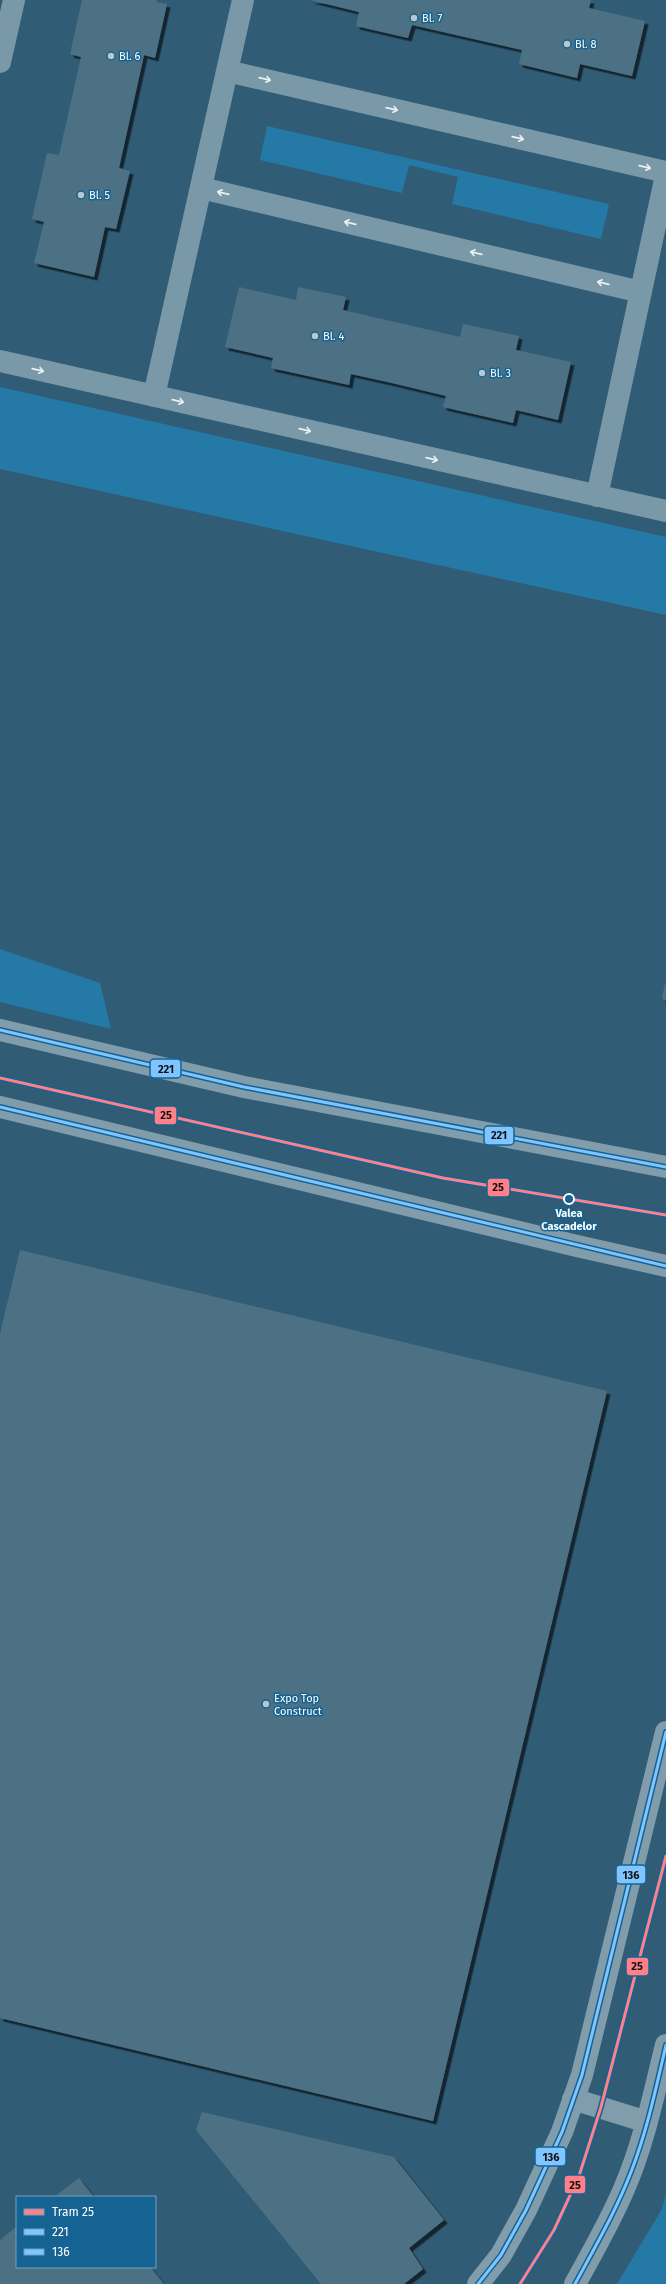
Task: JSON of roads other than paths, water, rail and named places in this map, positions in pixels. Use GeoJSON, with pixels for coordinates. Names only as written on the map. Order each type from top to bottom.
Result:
{"type":"FeatureCollection","features":[{"type":"Feature","properties":{"kind":"main road"},"geometry":{"type":"LineString","coordinates":[[0,1030],[244,1087],[666,1167]]}},
{"type":"Feature","properties":{"kind":"main road"},"geometry":{"type":"LineString","coordinates":[[0,1108],[666,1266]]}},
{"type":"Feature","properties":{"kind":"main road"},"geometry":{"type":"LineString","coordinates":[[478,2284],[501,2255],[526,2210],[562,2132],[582,2075],[614,1951],[666,1732]]}},
{"type":"Feature","properties":{"kind":"main road"},"geometry":{"type":"LineString","coordinates":[[575,2284],[607,2228],[625,2188],[647,2122],[666,2045]]}},
{"type":"Feature","properties":{"kind":"main road"},"geometry":{"type":"LineString","coordinates":[[573,2099],[647,2122]]}},
{"type":"Feature","properties":{"kind":"street"},"geometry":{"type":"LineString","coordinates":[[0,62],[14,0]]}},
{"type":"Feature","properties":{"kind":"street"},"geometry":{"type":"LineString","coordinates":[[154,396],[243,0]]}},
{"type":"Feature","properties":{"kind":"street"},"geometry":{"type":"LineString","coordinates":[[227,70],[666,173],[597,496]]}},
{"type":"Feature","properties":{"kind":"street"},"geometry":{"type":"LineString","coordinates":[[201,188],[641,292]]}},
{"type":"Feature","properties":{"kind":"street"},"geometry":{"type":"LineString","coordinates":[[0,361],[666,511]]}},
{"type":"Feature","properties":{"kind":"tram line","name":"25"},"geometry":{"type":"LineString","coordinates":[[0,1078],[443,1178],[666,1215]]}},
{"type":"Feature","properties":{"kind":"tram line","name":"25"},"geometry":{"type":"LineString","coordinates":[[520,2284],[554,2230],[579,2176],[601,2107],[666,1856]]}},
{"type":"Feature","properties":{"kind":"place","name":"Bl. 7"},"geometry":{"type":"Point","coordinates":[414,18]}},
{"type":"Feature","properties":{"kind":"place","name":"Bl. 8"},"geometry":{"type":"Point","coordinates":[567,44]}},
{"type":"Feature","properties":{"kind":"place","name":"Bl. 6"},"geometry":{"type":"Point","coordinates":[111,56]}},
{"type":"Feature","properties":{"kind":"place","name":"Bl. 5"},"geometry":{"type":"Point","coordinates":[81,195]}},
{"type":"Feature","properties":{"kind":"place","name":"Bl. 4"},"geometry":{"type":"Point","coordinates":[315,336]}},
{"type":"Feature","properties":{"kind":"place","name":"Bl. 3"},"geometry":{"type":"Point","coordinates":[482,373]}},
{"type":"Feature","properties":{"kind":"place","name":"Valea Cascadelor"},"geometry":{"type":"Point","coordinates":[569,1199]}},
{"type":"Feature","properties":{"kind":"place","name":"Expo Top Construct"},"geometry":{"type":"Point","coordinates":[266,1704]}}]}
